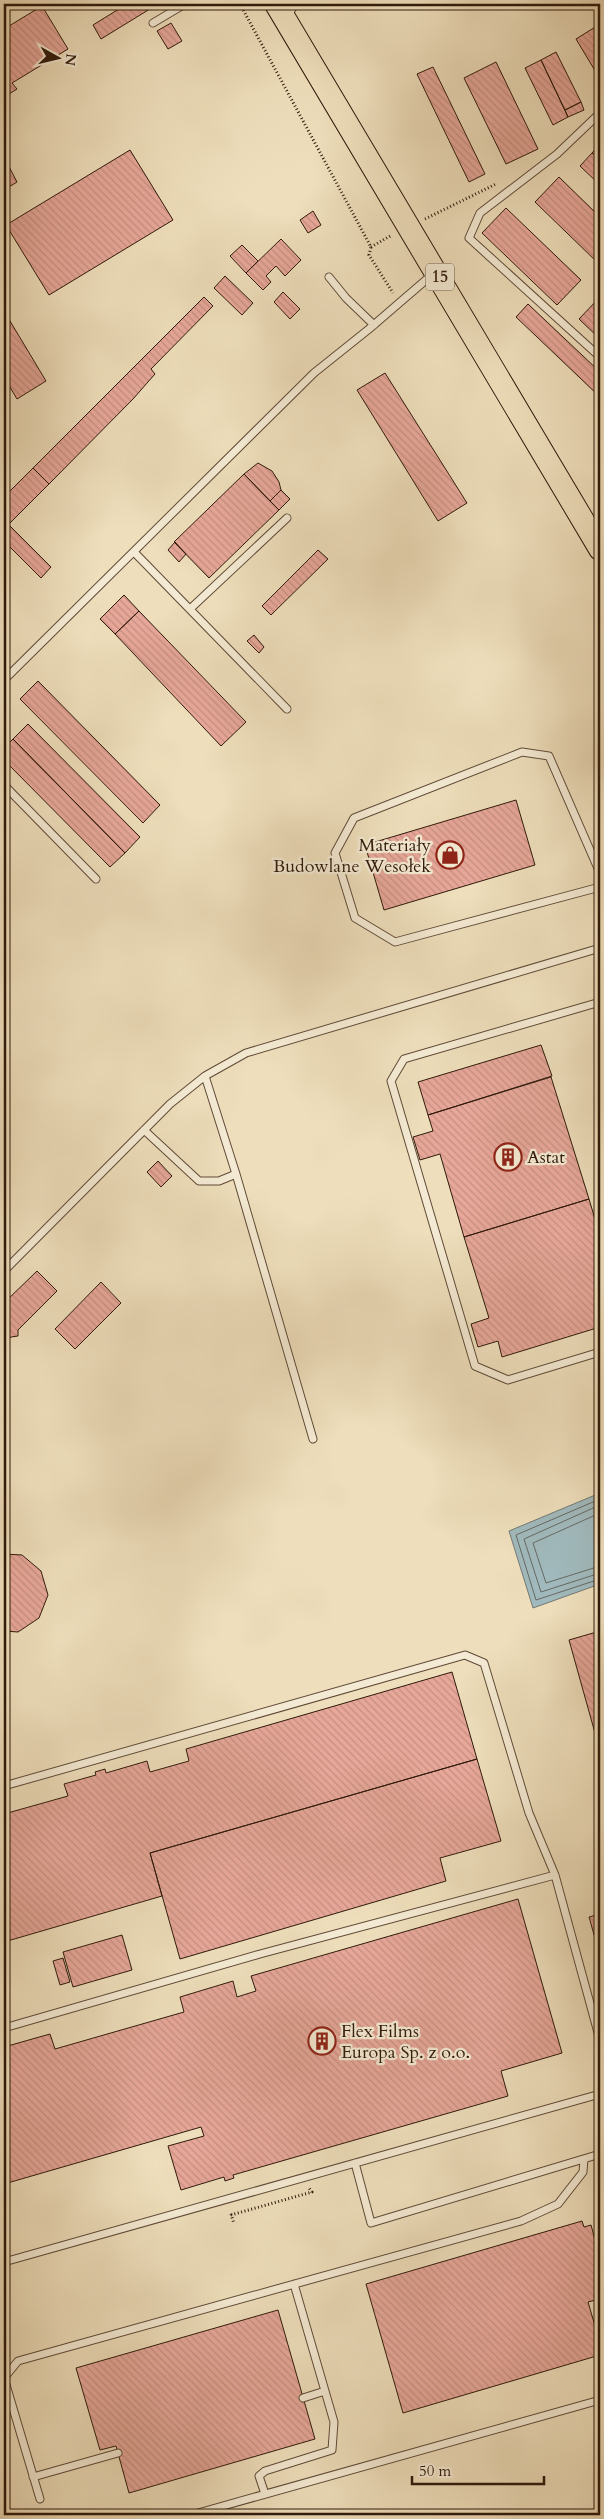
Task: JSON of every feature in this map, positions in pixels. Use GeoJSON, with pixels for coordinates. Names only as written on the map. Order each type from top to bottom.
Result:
{"type":"FeatureCollection","features":[{"type":"Feature","properties":{"kind":"main road","name":"15"},"geometry":{"type":"LineString","coordinates":[[285,9],[410,227],[600,549]]}},
{"type":"Feature","properties":{"kind":"lane"},"geometry":{"type":"LineString","coordinates":[[153,23],[185,4]]}},
{"type":"Feature","properties":{"kind":"lane"},"geometry":{"type":"LineString","coordinates":[[600,114],[557,154],[480,213],[469,238],[600,357]]}},
{"type":"Feature","properties":{"kind":"lane"},"geometry":{"type":"LineString","coordinates":[[4,680],[314,373],[374,325],[436,271]]}},
{"type":"Feature","properties":{"kind":"lane"},"geometry":{"type":"LineString","coordinates":[[329,277],[346,298],[374,325]]}},
{"type":"Feature","properties":{"kind":"lane"},"geometry":{"type":"LineString","coordinates":[[190,610],[287,518]]}},
{"type":"Feature","properties":{"kind":"lane"},"geometry":{"type":"LineString","coordinates":[[134,552],[287,709]]}},
{"type":"Feature","properties":{"kind":"lane"},"geometry":{"type":"LineString","coordinates":[[600,873],[549,756],[522,752],[354,818],[335,853],[355,918],[395,942],[600,887]]}},
{"type":"Feature","properties":{"kind":"lane"},"geometry":{"type":"LineString","coordinates":[[4,785],[96,879]]}},
{"type":"Feature","properties":{"kind":"lane"},"geometry":{"type":"LineString","coordinates":[[4,1271],[170,1104],[205,1076],[246,1053],[600,948]]}},
{"type":"Feature","properties":{"kind":"lane"},"geometry":{"type":"LineString","coordinates":[[600,1002],[404,1059],[391,1081],[475,1366],[508,1380],[600,1352]]}},
{"type":"Feature","properties":{"kind":"lane"},"geometry":{"type":"LineString","coordinates":[[205,1076],[236,1174],[314,1439]]}},
{"type":"Feature","properties":{"kind":"lane"},"geometry":{"type":"LineString","coordinates":[[144,1130],[199,1181],[219,1181],[236,1174]]}},
{"type":"Feature","properties":{"kind":"lane"},"geometry":{"type":"LineString","coordinates":[[4,1786],[465,1655],[484,1663],[529,1813],[555,1875],[600,2040]]}},
{"type":"Feature","properties":{"kind":"lane"},"geometry":{"type":"LineString","coordinates":[[4,2028],[260,1954],[555,1875]]}},
{"type":"Feature","properties":{"kind":"lane"},"geometry":{"type":"LineString","coordinates":[[4,2262],[600,2094]]}},
{"type":"Feature","properties":{"kind":"lane"},"geometry":{"type":"LineString","coordinates":[[355,2163],[371,2223],[600,2154]]}},
{"type":"Feature","properties":{"kind":"lane"},"geometry":{"type":"LineString","coordinates":[[40,2499],[4,2378],[18,2361],[521,2221],[558,2204],[583,2172],[584,2159]]}},
{"type":"Feature","properties":{"kind":"lane"},"geometry":{"type":"LineString","coordinates":[[265,2494],[259,2476],[265,2471],[332,2450],[334,2422],[294,2284]]}},
{"type":"Feature","properties":{"kind":"lane"},"geometry":{"type":"LineString","coordinates":[[303,2398],[325,2391]]}},
{"type":"Feature","properties":{"kind":"lane"},"geometry":{"type":"LineString","coordinates":[[191,2515],[600,2400]]}},
{"type":"Feature","properties":{"kind":"lane"},"geometry":{"type":"LineString","coordinates":[[33,2477],[118,2453]]}},
{"type":"Feature","properties":{"kind":"path"},"geometry":{"type":"LineString","coordinates":[[240,4],[371,247],[369,255],[400,301]]}},
{"type":"Feature","properties":{"kind":"path"},"geometry":{"type":"LineString","coordinates":[[410,227],[503,181]]}},
{"type":"Feature","properties":{"kind":"path"},"geometry":{"type":"LineString","coordinates":[[231,2215],[312,2192],[300,2179]]}},
{"type":"Feature","properties":{"kind":"water"},"geometry":{"type":"Polygon","coordinates":[[[600,1493],[600,1584],[533,1608],[509,1531],[600,1493]]]}},
{"type":"Feature","properties":{"kind":"building"},"geometry":{"type":"Polygon","coordinates":[[[127,4],[158,4],[101,39],[93,25],[127,4]]]}},
{"type":"Feature","properties":{"kind":"building"},"geometry":{"type":"Polygon","coordinates":[[[42,6],[68,49],[12,83],[17,89],[4,97],[4,29],[42,6]]]}},
{"type":"Feature","properties":{"kind":"building"},"geometry":{"type":"Polygon","coordinates":[[[171,23],[182,41],[168,49],[157,31],[171,23]]]}},
{"type":"Feature","properties":{"kind":"building"},"geometry":{"type":"Polygon","coordinates":[[[600,24],[600,79],[576,39],[600,24]]]}},
{"type":"Feature","properties":{"kind":"building"},"geometry":{"type":"Polygon","coordinates":[[[556,52],[581,102],[565,110],[541,60],[556,52]]]}},
{"type":"Feature","properties":{"kind":"building"},"geometry":{"type":"Polygon","coordinates":[[[541,60],[568,117],[553,125],[525,68],[541,60]]]}},
{"type":"Feature","properties":{"kind":"building"},"geometry":{"type":"Polygon","coordinates":[[[496,62],[538,149],[506,164],[464,78],[496,62]]]}},
{"type":"Feature","properties":{"kind":"building"},"geometry":{"type":"Polygon","coordinates":[[[433,67],[485,174],[469,182],[417,74],[433,67]]]}},
{"type":"Feature","properties":{"kind":"building"},"geometry":{"type":"Polygon","coordinates":[[[581,102],[584,110],[568,117],[565,110],[581,102]]]}},
{"type":"Feature","properties":{"kind":"building"},"geometry":{"type":"Polygon","coordinates":[[[600,144],[600,161],[592,153],[600,144]]]}},
{"type":"Feature","properties":{"kind":"building"},"geometry":{"type":"Polygon","coordinates":[[[130,150],[173,220],[49,295],[6,225],[130,150]]]}},
{"type":"Feature","properties":{"kind":"building"},"geometry":{"type":"Polygon","coordinates":[[[592,153],[600,161],[600,185],[580,166],[592,153]]]}},
{"type":"Feature","properties":{"kind":"building"},"geometry":{"type":"Polygon","coordinates":[[[4,157],[17,182],[4,190],[4,157]]]}},
{"type":"Feature","properties":{"kind":"building"},"geometry":{"type":"Polygon","coordinates":[[[559,177],[600,217],[598,263],[535,202],[559,177]]]}},
{"type":"Feature","properties":{"kind":"building"},"geometry":{"type":"Polygon","coordinates":[[[506,208],[581,280],[557,305],[482,233],[506,208]]]}},
{"type":"Feature","properties":{"kind":"building"},"geometry":{"type":"Polygon","coordinates":[[[313,211],[321,225],[308,233],[300,220],[313,211]]]}},
{"type":"Feature","properties":{"kind":"building"},"geometry":{"type":"Polygon","coordinates":[[[281,239],[301,260],[285,276],[276,266],[266,276],[271,282],[263,290],[246,273],[281,239]]]}},
{"type":"Feature","properties":{"kind":"building"},"geometry":{"type":"Polygon","coordinates":[[[242,245],[258,261],[246,273],[230,256],[242,245]]]}},
{"type":"Feature","properties":{"kind":"building"},"geometry":{"type":"Polygon","coordinates":[[[225,276],[253,303],[242,315],[214,288],[225,276]]]}},
{"type":"Feature","properties":{"kind":"building"},"geometry":{"type":"Polygon","coordinates":[[[283,292],[300,309],[290,319],[274,302],[283,292]]]}},
{"type":"Feature","properties":{"kind":"building"},"geometry":{"type":"Polygon","coordinates":[[[204,297],[213,306],[151,369],[155,374],[133,399],[49,484],[33,468],[204,297]]]}},
{"type":"Feature","properties":{"kind":"building"},"geometry":{"type":"Polygon","coordinates":[[[600,297],[600,339],[579,319],[600,297]]]}},
{"type":"Feature","properties":{"kind":"building"},"geometry":{"type":"Polygon","coordinates":[[[528,304],[600,372],[600,397],[516,317],[528,304]]]}},
{"type":"Feature","properties":{"kind":"building"},"geometry":{"type":"Polygon","coordinates":[[[4,311],[46,381],[17,399],[4,377],[4,311]]]}},
{"type":"Feature","properties":{"kind":"building"},"geometry":{"type":"Polygon","coordinates":[[[385,373],[467,503],[438,521],[357,390],[385,373]]]}},
{"type":"Feature","properties":{"kind":"building"},"geometry":{"type":"Polygon","coordinates":[[[258,463],[272,471],[279,482],[281,490],[270,501],[244,474],[258,463]]]}},
{"type":"Feature","properties":{"kind":"building"},"geometry":{"type":"Polygon","coordinates":[[[33,468],[49,484],[4,529],[4,497],[33,468]]]}},
{"type":"Feature","properties":{"kind":"building"},"geometry":{"type":"Polygon","coordinates":[[[244,474],[279,510],[209,578],[174,542],[244,474]]]}},
{"type":"Feature","properties":{"kind":"building"},"geometry":{"type":"Polygon","coordinates":[[[281,490],[290,499],[279,510],[270,501],[281,490]]]}},
{"type":"Feature","properties":{"kind":"building"},"geometry":{"type":"Polygon","coordinates":[[[8,524],[51,567],[41,578],[4,541],[4,529],[8,524]]]}},
{"type":"Feature","properties":{"kind":"building"},"geometry":{"type":"Polygon","coordinates":[[[175,542],[186,554],[179,562],[168,550],[175,542]]]}},
{"type":"Feature","properties":{"kind":"building"},"geometry":{"type":"Polygon","coordinates":[[[318,550],[328,559],[271,615],[262,606],[318,550]]]}},
{"type":"Feature","properties":{"kind":"building"},"geometry":{"type":"Polygon","coordinates":[[[124,595],[139,611],[115,634],[100,619],[124,595]]]}},
{"type":"Feature","properties":{"kind":"building"},"geometry":{"type":"Polygon","coordinates":[[[139,611],[246,722],[221,746],[115,634],[139,611]]]}},
{"type":"Feature","properties":{"kind":"building"},"geometry":{"type":"Polygon","coordinates":[[[254,635],[264,647],[259,653],[247,641],[254,635]]]}},
{"type":"Feature","properties":{"kind":"building"},"geometry":{"type":"Polygon","coordinates":[[[38,681],[160,805],[143,823],[20,699],[38,681]]]}},
{"type":"Feature","properties":{"kind":"building"},"geometry":{"type":"Polygon","coordinates":[[[28,724],[140,837],[125,853],[13,739],[28,724]]]}},
{"type":"Feature","properties":{"kind":"building"},"geometry":{"type":"Polygon","coordinates":[[[13,739],[125,853],[110,867],[4,760],[4,748],[13,739]]]}},
{"type":"Feature","properties":{"kind":"building","name":"Materiały Budowlane Wesołek"},"geometry":{"type":"Polygon","coordinates":[[[516,800],[535,865],[384,910],[365,845],[516,800]]]}},
{"type":"Feature","properties":{"kind":"building"},"geometry":{"type":"Polygon","coordinates":[[[541,1045],[552,1076],[428,1115],[418,1082],[541,1045]]]}},
{"type":"Feature","properties":{"kind":"building","name":"Astat"},"geometry":{"type":"Polygon","coordinates":[[[551,1077],[589,1199],[464,1237],[440,1154],[420,1160],[413,1137],[433,1131],[428,1115],[551,1077]]]}},
{"type":"Feature","properties":{"kind":"building"},"geometry":{"type":"Polygon","coordinates":[[[158,1161],[172,1176],[161,1187],[147,1172],[158,1161]]]}},
{"type":"Feature","properties":{"kind":"building"},"geometry":{"type":"Polygon","coordinates":[[[589,1199],[600,1236],[600,1327],[502,1357],[498,1341],[478,1347],[471,1324],[489,1318],[464,1237],[589,1199]]]}},
{"type":"Feature","properties":{"kind":"building"},"geometry":{"type":"Polygon","coordinates":[[[37,1271],[57,1291],[18,1330],[18,1336],[11,1337],[4,1344],[4,1303],[37,1271]]]}},
{"type":"Feature","properties":{"kind":"building"},"geometry":{"type":"Polygon","coordinates":[[[101,1282],[121,1303],[75,1349],[55,1329],[101,1282]]]}},
{"type":"Feature","properties":{"kind":"building"},"geometry":{"type":"Polygon","coordinates":[[[4,1554],[22,1555],[41,1571],[48,1595],[39,1618],[18,1632],[4,1631],[4,1554]]]}},
{"type":"Feature","properties":{"kind":"building"},"geometry":{"type":"Polygon","coordinates":[[[600,1631],[600,1751],[569,1640],[600,1631]]]}},
{"type":"Feature","properties":{"kind":"building"},"geometry":{"type":"Polygon","coordinates":[[[452,1672],[477,1759],[150,1853],[162,1896],[4,1942],[4,1814],[68,1796],[64,1784],[96,1775],[95,1772],[105,1769],[106,1773],[147,1761],[150,1772],[189,1761],[186,1749],[452,1672]]]}},
{"type":"Feature","properties":{"kind":"building"},"geometry":{"type":"Polygon","coordinates":[[[477,1759],[501,1841],[440,1858],[446,1881],[180,1959],[150,1853],[477,1759]]]}},
{"type":"Feature","properties":{"kind":"building","name":"Flex Films Europa Sp. z o.o."},"geometry":{"type":"Polygon","coordinates":[[[518,1899],[562,2053],[501,2071],[508,2096],[233,2175],[234,2178],[225,2181],[224,2177],[181,2190],[168,2146],[204,2136],[201,2127],[4,2184],[4,2047],[50,2034],[55,2049],[184,2012],[180,1997],[233,1981],[237,1997],[256,1991],[251,1976],[518,1899]]]}},
{"type":"Feature","properties":{"kind":"building"},"geometry":{"type":"Polygon","coordinates":[[[600,1914],[600,1956],[589,1917],[600,1914]]]}},
{"type":"Feature","properties":{"kind":"building"},"geometry":{"type":"Polygon","coordinates":[[[122,1935],[132,1970],[73,1987],[63,1952],[122,1935]]]}},
{"type":"Feature","properties":{"kind":"building"},"geometry":{"type":"Polygon","coordinates":[[[63,1958],[70,1982],[60,1985],[53,1961],[63,1958]]]}},
{"type":"Feature","properties":{"kind":"building"},"geometry":{"type":"Polygon","coordinates":[[[582,2221],[584,2227],[591,2225],[600,2258],[600,2265],[597,2266],[600,2278],[600,2299],[588,2302],[600,2343],[600,2355],[403,2413],[366,2284],[582,2221]]]}},
{"type":"Feature","properties":{"kind":"building"},"geometry":{"type":"Polygon","coordinates":[[[278,2310],[315,2439],[129,2493],[116,2446],[100,2450],[76,2368],[278,2310]]]}},
{"type":"Feature","properties":{"kind":"place","name":"Materiały Budowlane Wesołek"},"geometry":{"type":"Point","coordinates":[450,855]}},
{"type":"Feature","properties":{"kind":"place","name":"Astat"},"geometry":{"type":"Point","coordinates":[508,1157]}},
{"type":"Feature","properties":{"kind":"place","name":"Flex Films Europa Sp. z o.o."},"geometry":{"type":"Point","coordinates":[322,2041]}}]}
